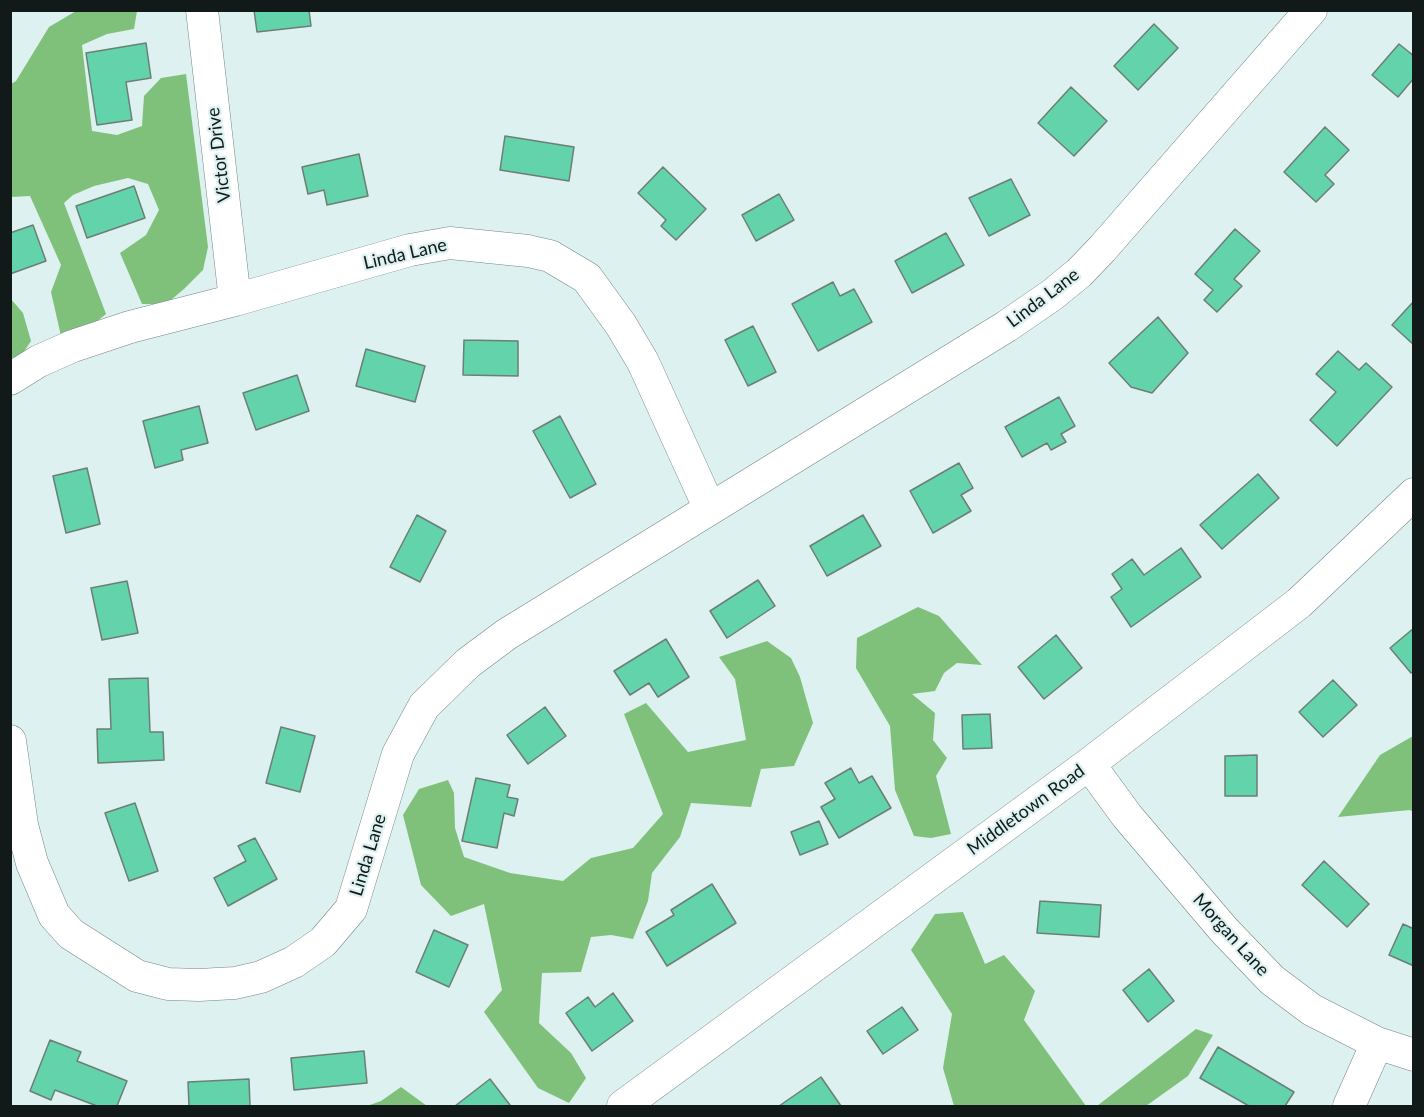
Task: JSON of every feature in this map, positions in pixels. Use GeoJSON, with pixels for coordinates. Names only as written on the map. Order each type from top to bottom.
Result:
{"type":"FeatureCollection","features":[{"type":"Feature","properties":{"kind":"street","name":"Victor Drive"},"geometry":{"type":"LineString","coordinates":[[202,10],[235,300]]}},
{"type":"Feature","properties":{"kind":"street","name":"Linda Lane"},"geometry":{"type":"LineString","coordinates":[[10,741],[22,825],[32,864],[54,915],[71,934],[137,976],[168,984],[199,986],[261,977],[294,962],[323,942],[351,909],[398,754],[424,706],[468,663],[507,634],[709,507],[1007,326],[1079,273],[1311,10]]}},
{"type":"Feature","properties":{"kind":"street","name":"Linda Lane"},"geometry":{"type":"LineString","coordinates":[[10,379],[39,361],[73,346],[130,327],[235,300],[410,250],[450,243],[550,256],[587,278],[621,325],[643,362],[709,507]]}},
{"type":"Feature","properties":{"kind":"street","name":"Middletown Road"},"geometry":{"type":"LineString","coordinates":[[623,1107],[1089,764],[1299,603],[1413,494]]}},
{"type":"Feature","properties":{"kind":"street","name":"Morgan Lane"},"geometry":{"type":"LineString","coordinates":[[1089,764],[1134,825],[1224,930],[1272,980],[1312,1010],[1377,1042],[1413,1055]]}},
{"type":"Feature","properties":{"kind":"street"},"geometry":{"type":"LineString","coordinates":[[1349,1107],[1377,1042]]}},
{"type":"Feature","properties":{"kind":"green space"},"geometry":{"type":"Polygon","coordinates":[[[76,11],[137,11],[134,29],[107,34],[82,45],[92,131],[117,135],[142,126],[144,96],[161,78],[186,74],[208,247],[203,270],[184,289],[166,304],[142,304],[120,253],[146,235],[159,210],[148,184],[128,178],[94,186],[73,195],[64,203],[106,314],[84,332],[61,336],[51,292],[61,265],[30,196],[11,197],[11,84],[16,81],[49,27],[76,11]]]}},
{"type":"Feature","properties":{"kind":"green space"},"geometry":{"type":"Polygon","coordinates":[[[10,298],[23,313],[31,341],[21,356],[11,358],[10,298]]]}},
{"type":"Feature","properties":{"kind":"green space"},"geometry":{"type":"Polygon","coordinates":[[[918,607],[939,616],[982,665],[957,663],[944,673],[935,691],[912,694],[935,713],[933,740],[947,758],[936,776],[951,834],[931,838],[914,836],[895,790],[890,726],[856,668],[857,638],[918,607]]]}},
{"type":"Feature","properties":{"kind":"green space"},"geometry":{"type":"Polygon","coordinates":[[[767,641],[791,658],[800,677],[813,723],[794,766],[761,769],[751,807],[691,803],[680,837],[652,873],[648,901],[633,939],[611,935],[591,937],[581,972],[542,973],[539,1023],[571,1053],[586,1078],[569,1103],[538,1088],[484,1012],[502,990],[484,904],[451,916],[421,885],[403,815],[419,789],[448,780],[454,793],[455,828],[464,857],[510,873],[563,881],[591,858],[633,848],[663,814],[624,714],[646,703],[688,752],[746,740],[735,679],[719,657],[767,641]]]}},
{"type":"Feature","properties":{"kind":"green space"},"geometry":{"type":"Polygon","coordinates":[[[1413,736],[1413,812],[1410,810],[1338,817],[1380,755],[1413,736]]]}},
{"type":"Feature","properties":{"kind":"green space"},"geometry":{"type":"Polygon","coordinates":[[[963,912],[985,964],[1004,955],[1035,991],[1024,1020],[1086,1106],[954,1106],[943,1068],[952,1014],[911,950],[935,914],[963,912]]]}},
{"type":"Feature","properties":{"kind":"green space"},"geometry":{"type":"Polygon","coordinates":[[[1196,1029],[1213,1035],[1188,1076],[1146,1106],[1097,1106],[1196,1029]]]}},
{"type":"Feature","properties":{"kind":"green space"},"geometry":{"type":"Polygon","coordinates":[[[401,1087],[427,1106],[367,1106],[381,1101],[401,1087]]]}},
{"type":"Feature","properties":{"kind":"building"},"geometry":{"type":"Polygon","coordinates":[[[254,10],[309,10],[311,26],[257,32],[254,10]]]}},
{"type":"Feature","properties":{"kind":"building"},"geometry":{"type":"Polygon","coordinates":[[[1154,24],[1178,48],[1138,90],[1114,66],[1154,24]]]}},
{"type":"Feature","properties":{"kind":"building"},"geometry":{"type":"Polygon","coordinates":[[[146,43],[151,78],[126,82],[132,120],[97,125],[86,53],[146,43]]]}},
{"type":"Feature","properties":{"kind":"building"},"geometry":{"type":"Polygon","coordinates":[[[1399,44],[1414,56],[1414,78],[1398,97],[1372,75],[1399,44]]]}},
{"type":"Feature","properties":{"kind":"building"},"geometry":{"type":"Polygon","coordinates":[[[1071,87],[1107,121],[1074,156],[1038,123],[1071,87]]]}},
{"type":"Feature","properties":{"kind":"building"},"geometry":{"type":"Polygon","coordinates":[[[1325,127],[1349,150],[1325,175],[1334,184],[1316,202],[1284,172],[1325,127]]]}},
{"type":"Feature","properties":{"kind":"building"},"geometry":{"type":"Polygon","coordinates":[[[505,136],[574,147],[569,181],[500,170],[505,136]]]}},
{"type":"Feature","properties":{"kind":"building"},"geometry":{"type":"Polygon","coordinates":[[[359,154],[368,196],[327,205],[324,190],[308,194],[302,167],[359,154]]]}},
{"type":"Feature","properties":{"kind":"building"},"geometry":{"type":"Polygon","coordinates":[[[663,167],[706,209],[676,240],[661,226],[666,220],[638,193],[663,167]]]}},
{"type":"Feature","properties":{"kind":"building"},"geometry":{"type":"Polygon","coordinates":[[[1011,179],[1030,215],[989,236],[969,198],[1011,179]]]}},
{"type":"Feature","properties":{"kind":"building"},"geometry":{"type":"Polygon","coordinates":[[[134,186],[145,218],[87,238],[76,206],[134,186]]]}},
{"type":"Feature","properties":{"kind":"building"},"geometry":{"type":"Polygon","coordinates":[[[779,194],[794,220],[756,241],[742,215],[779,194]]]}},
{"type":"Feature","properties":{"kind":"building"},"geometry":{"type":"Polygon","coordinates":[[[33,225],[46,261],[10,274],[10,233],[33,225]]]}},
{"type":"Feature","properties":{"kind":"building"},"geometry":{"type":"Polygon","coordinates":[[[1235,229],[1260,251],[1234,279],[1242,286],[1217,312],[1204,300],[1213,290],[1195,274],[1235,229]]]}},
{"type":"Feature","properties":{"kind":"building"},"geometry":{"type":"Polygon","coordinates":[[[946,233],[964,265],[912,293],[895,261],[946,233]]]}},
{"type":"Feature","properties":{"kind":"building"},"geometry":{"type":"Polygon","coordinates":[[[833,282],[840,296],[854,289],[872,322],[818,351],[792,304],[833,282]]]}},
{"type":"Feature","properties":{"kind":"building"},"geometry":{"type":"Polygon","coordinates":[[[1414,301],[1414,345],[1392,325],[1414,301]]]}},
{"type":"Feature","properties":{"kind":"building"},"geometry":{"type":"Polygon","coordinates":[[[1158,317],[1188,353],[1152,393],[1131,387],[1109,363],[1158,317]]]}},
{"type":"Feature","properties":{"kind":"building"},"geometry":{"type":"Polygon","coordinates":[[[753,326],[776,372],[748,386],[725,340],[753,326]]]}},
{"type":"Feature","properties":{"kind":"building"},"geometry":{"type":"Polygon","coordinates":[[[464,340],[518,341],[518,376],[463,375],[464,340]]]}},
{"type":"Feature","properties":{"kind":"building"},"geometry":{"type":"Polygon","coordinates":[[[366,349],[425,366],[415,402],[356,386],[366,349]]]}},
{"type":"Feature","properties":{"kind":"building"},"geometry":{"type":"Polygon","coordinates":[[[1338,351],[1359,370],[1366,363],[1392,387],[1337,446],[1310,420],[1336,392],[1316,374],[1338,351]]]}},
{"type":"Feature","properties":{"kind":"building"},"geometry":{"type":"Polygon","coordinates":[[[297,375],[309,411],[256,430],[243,393],[297,375]]]}},
{"type":"Feature","properties":{"kind":"building"},"geometry":{"type":"Polygon","coordinates":[[[1059,397],[1075,426],[1061,434],[1066,442],[1051,450],[1047,443],[1022,457],[1005,427],[1059,397]]]}},
{"type":"Feature","properties":{"kind":"building"},"geometry":{"type":"Polygon","coordinates":[[[199,406],[208,443],[181,450],[183,460],[155,468],[143,421],[199,406]]]}},
{"type":"Feature","properties":{"kind":"building"},"geometry":{"type":"Polygon","coordinates":[[[560,416],[596,484],[570,498],[533,431],[560,416]]]}},
{"type":"Feature","properties":{"kind":"building"},"geometry":{"type":"Polygon","coordinates":[[[959,463],[973,488],[961,495],[971,511],[933,533],[910,491],[959,463]]]}},
{"type":"Feature","properties":{"kind":"building"},"geometry":{"type":"Polygon","coordinates":[[[87,468],[100,524],[66,533],[53,476],[87,468]]]}},
{"type":"Feature","properties":{"kind":"building"},"geometry":{"type":"Polygon","coordinates":[[[1258,474],[1279,498],[1222,549],[1200,525],[1258,474]]]}},
{"type":"Feature","properties":{"kind":"building"},"geometry":{"type":"Polygon","coordinates":[[[417,515],[446,531],[420,582],[390,567],[417,515]]]}},
{"type":"Feature","properties":{"kind":"building"},"geometry":{"type":"Polygon","coordinates":[[[863,515],[881,546],[827,576],[810,546],[863,515]]]}},
{"type":"Feature","properties":{"kind":"building"},"geometry":{"type":"Polygon","coordinates":[[[1181,548],[1201,577],[1131,627],[1111,597],[1122,589],[1112,574],[1132,559],[1144,575],[1181,548]]]}},
{"type":"Feature","properties":{"kind":"building"},"geometry":{"type":"Polygon","coordinates":[[[758,580],[775,606],[727,638],[710,611],[758,580]]]}},
{"type":"Feature","properties":{"kind":"building"},"geometry":{"type":"Polygon","coordinates":[[[127,581],[138,633],[102,640],[91,588],[127,581]]]}},
{"type":"Feature","properties":{"kind":"building"},"geometry":{"type":"Polygon","coordinates":[[[1414,628],[1414,671],[1411,673],[1390,648],[1414,628]]]}},
{"type":"Feature","properties":{"kind":"building"},"geometry":{"type":"Polygon","coordinates":[[[1056,635],[1082,668],[1044,699],[1018,667],[1056,635]]]}},
{"type":"Feature","properties":{"kind":"building"},"geometry":{"type":"Polygon","coordinates":[[[666,639],[689,677],[658,697],[649,683],[630,695],[614,671],[666,639]]]}},
{"type":"Feature","properties":{"kind":"building"},"geometry":{"type":"Polygon","coordinates":[[[148,678],[150,732],[163,732],[164,760],[98,763],[97,729],[111,729],[109,679],[148,678]]]}},
{"type":"Feature","properties":{"kind":"building"},"geometry":{"type":"Polygon","coordinates":[[[1333,680],[1357,705],[1323,737],[1299,712],[1333,680]]]}},
{"type":"Feature","properties":{"kind":"building"},"geometry":{"type":"Polygon","coordinates":[[[545,707],[566,736],[528,764],[507,735],[545,707]]]}},
{"type":"Feature","properties":{"kind":"building"},"geometry":{"type":"Polygon","coordinates":[[[990,714],[992,748],[963,749],[962,715],[990,714]]]}},
{"type":"Feature","properties":{"kind":"building"},"geometry":{"type":"Polygon","coordinates":[[[281,727],[315,736],[300,792],[266,783],[281,727]]]}},
{"type":"Feature","properties":{"kind":"building"},"geometry":{"type":"Polygon","coordinates":[[[1257,755],[1257,796],[1225,796],[1225,756],[1257,755]]]}},
{"type":"Feature","properties":{"kind":"building"},"geometry":{"type":"Polygon","coordinates":[[[851,768],[859,783],[872,776],[891,808],[839,838],[821,807],[835,799],[825,783],[851,768]]]}},
{"type":"Feature","properties":{"kind":"building"},"geometry":{"type":"Polygon","coordinates":[[[476,778],[510,785],[507,797],[518,799],[514,816],[504,813],[497,848],[462,841],[476,778]]]}},
{"type":"Feature","properties":{"kind":"building"},"geometry":{"type":"Polygon","coordinates":[[[135,803],[158,871],[129,881],[105,813],[135,803]]]}},
{"type":"Feature","properties":{"kind":"building"},"geometry":{"type":"Polygon","coordinates":[[[819,821],[828,844],[800,855],[791,832],[819,821]]]}},
{"type":"Feature","properties":{"kind":"building"},"geometry":{"type":"Polygon","coordinates":[[[255,838],[277,879],[228,906],[214,878],[246,861],[238,846],[255,838]]]}},
{"type":"Feature","properties":{"kind":"building"},"geometry":{"type":"Polygon","coordinates":[[[1324,861],[1369,904],[1347,927],[1302,885],[1324,861]]]}},
{"type":"Feature","properties":{"kind":"building"},"geometry":{"type":"Polygon","coordinates":[[[712,884],[736,923],[667,966],[646,932],[674,915],[671,910],[712,884]]]}},
{"type":"Feature","properties":{"kind":"building"},"geometry":{"type":"Polygon","coordinates":[[[1040,901],[1101,905],[1099,937],[1037,933],[1040,901]]]}},
{"type":"Feature","properties":{"kind":"building"},"geometry":{"type":"Polygon","coordinates":[[[1403,924],[1414,929],[1414,966],[1389,955],[1403,924]]]}},
{"type":"Feature","properties":{"kind":"building"},"geometry":{"type":"Polygon","coordinates":[[[434,930],[468,945],[449,987],[416,972],[434,930]]]}},
{"type":"Feature","properties":{"kind":"building"},"geometry":{"type":"Polygon","coordinates":[[[1149,969],[1174,1001],[1148,1022],[1123,990],[1149,969]]]}},
{"type":"Feature","properties":{"kind":"building"},"geometry":{"type":"Polygon","coordinates":[[[613,993],[633,1021],[592,1051],[566,1013],[588,997],[595,1007],[613,993]]]}},
{"type":"Feature","properties":{"kind":"building"},"geometry":{"type":"Polygon","coordinates":[[[902,1007],[918,1030],[883,1054],[867,1031],[902,1007]]]}},
{"type":"Feature","properties":{"kind":"building"},"geometry":{"type":"Polygon","coordinates":[[[50,1040],[81,1052],[77,1061],[127,1081],[117,1106],[97,1106],[55,1090],[51,1100],[30,1091],[50,1040]]]}},
{"type":"Feature","properties":{"kind":"building"},"geometry":{"type":"Polygon","coordinates":[[[1218,1047],[1294,1092],[1285,1106],[1249,1106],[1200,1078],[1218,1047]]]}},
{"type":"Feature","properties":{"kind":"building"},"geometry":{"type":"Polygon","coordinates":[[[364,1051],[367,1083],[294,1090],[291,1058],[364,1051]]]}},
{"type":"Feature","properties":{"kind":"building"},"geometry":{"type":"Polygon","coordinates":[[[821,1077],[841,1106],[779,1106],[821,1077]]]}},
{"type":"Feature","properties":{"kind":"building"},"geometry":{"type":"Polygon","coordinates":[[[249,1079],[250,1106],[189,1106],[188,1082],[249,1079]]]}},
{"type":"Feature","properties":{"kind":"building"},"geometry":{"type":"Polygon","coordinates":[[[490,1079],[510,1105],[455,1106],[490,1079]]]}}]}
